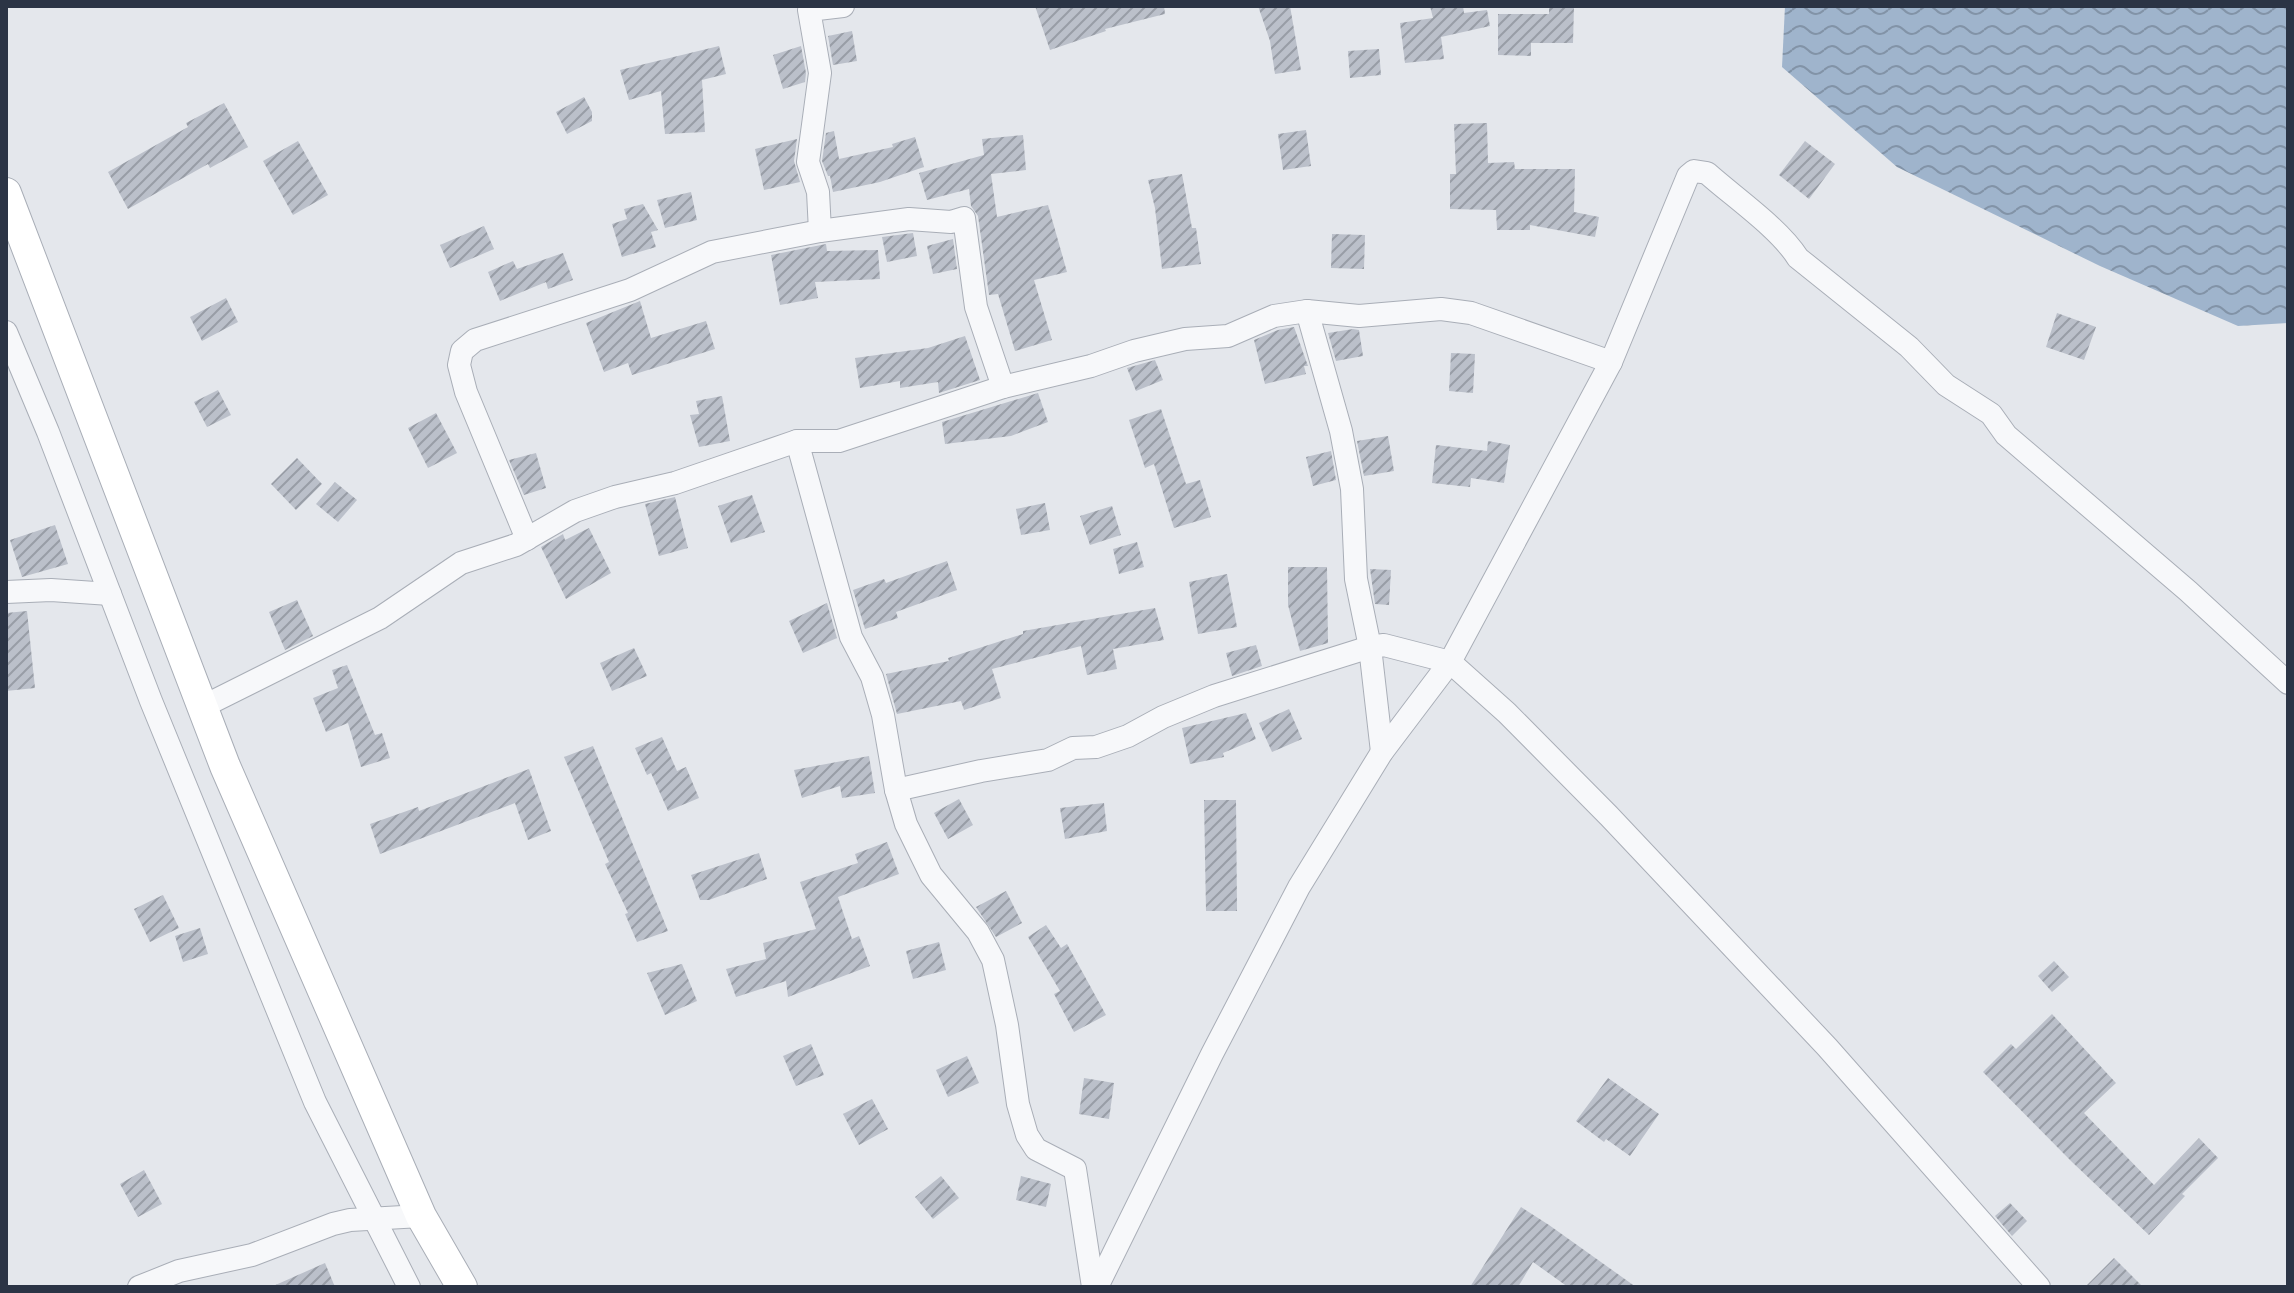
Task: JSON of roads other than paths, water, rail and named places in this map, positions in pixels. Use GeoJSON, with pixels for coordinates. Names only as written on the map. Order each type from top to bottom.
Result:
{"type":"FeatureCollection","features":[{"type":"Feature","properties":{"kind":"main road"},"geometry":{"type":"LineString","coordinates":[[6,193],[225,766],[421,1216],[462,1287]]}},
{"type":"Feature","properties":{"kind":"street"},"geometry":{"type":"LineString","coordinates":[[820,231],[818,192],[808,162],[820,73],[809,10],[843,6]]}},
{"type":"Feature","properties":{"kind":"street"},"geometry":{"type":"LineString","coordinates":[[1095,1287],[1299,887],[1382,752],[1450,662],[1611,362],[1688,176],[1699,170],[1707,173],[1773,231],[1786,238],[1798,258],[1909,347],[1946,385],[1991,414],[2006,435],[2188,591],[2288,683]]}},
{"type":"Feature","properties":{"kind":"street"},"geometry":{"type":"LineString","coordinates":[[527,539],[466,392],[459,365],[462,351],[475,340],[630,290],[712,252],[820,231],[909,219],[951,222],[964,218],[976,307],[1003,387]]}},
{"type":"Feature","properties":{"kind":"street"},"geometry":{"type":"LineString","coordinates":[[202,707],[380,618],[461,563],[516,545],[575,511],[615,497],[675,483],[797,441],[839,441],[1003,387],[1185,339],[1228,336],[1274,316],[1307,311],[1359,316],[1441,309],[1471,313],[1611,362]]}},
{"type":"Feature","properties":{"kind":"street"},"geometry":{"type":"LineString","coordinates":[[1307,311],[1341,431],[1352,489],[1356,579],[1370,647],[1382,752]]}},
{"type":"Feature","properties":{"kind":"street"},"geometry":{"type":"LineString","coordinates":[[6,332],[315,1102],[409,1287]]}},
{"type":"Feature","properties":{"kind":"street"},"geometry":{"type":"LineString","coordinates":[[797,441],[851,637],[872,677],[883,715],[896,790],[906,824],[931,875],[978,932],[993,960],[1007,1025],[1018,1104],[1027,1135],[1036,1149],[1075,1169],[1095,1287]]}},
{"type":"Feature","properties":{"kind":"street"},"geometry":{"type":"LineString","coordinates":[[6,592],[51,590],[110,594]]}},
{"type":"Feature","properties":{"kind":"street"},"geometry":{"type":"LineString","coordinates":[[896,790],[1048,760],[1073,748],[1096,747],[1128,736],[1163,717],[1214,696],[1370,647],[1384,645],[1450,662],[1507,713],[1609,816],[1816,1035],[2039,1287]]}},
{"type":"Feature","properties":{"kind":"street"},"geometry":{"type":"LineString","coordinates":[[139,1287],[179,1271],[252,1255],[333,1224],[350,1220],[421,1216]]}},
{"type":"Feature","properties":{"kind":"water"},"geometry":{"type":"Polygon","coordinates":[[[1785,6],[2288,6],[2288,323],[2238,326],[2100,266],[1897,167],[1782,67],[1785,6]]]}}]}
